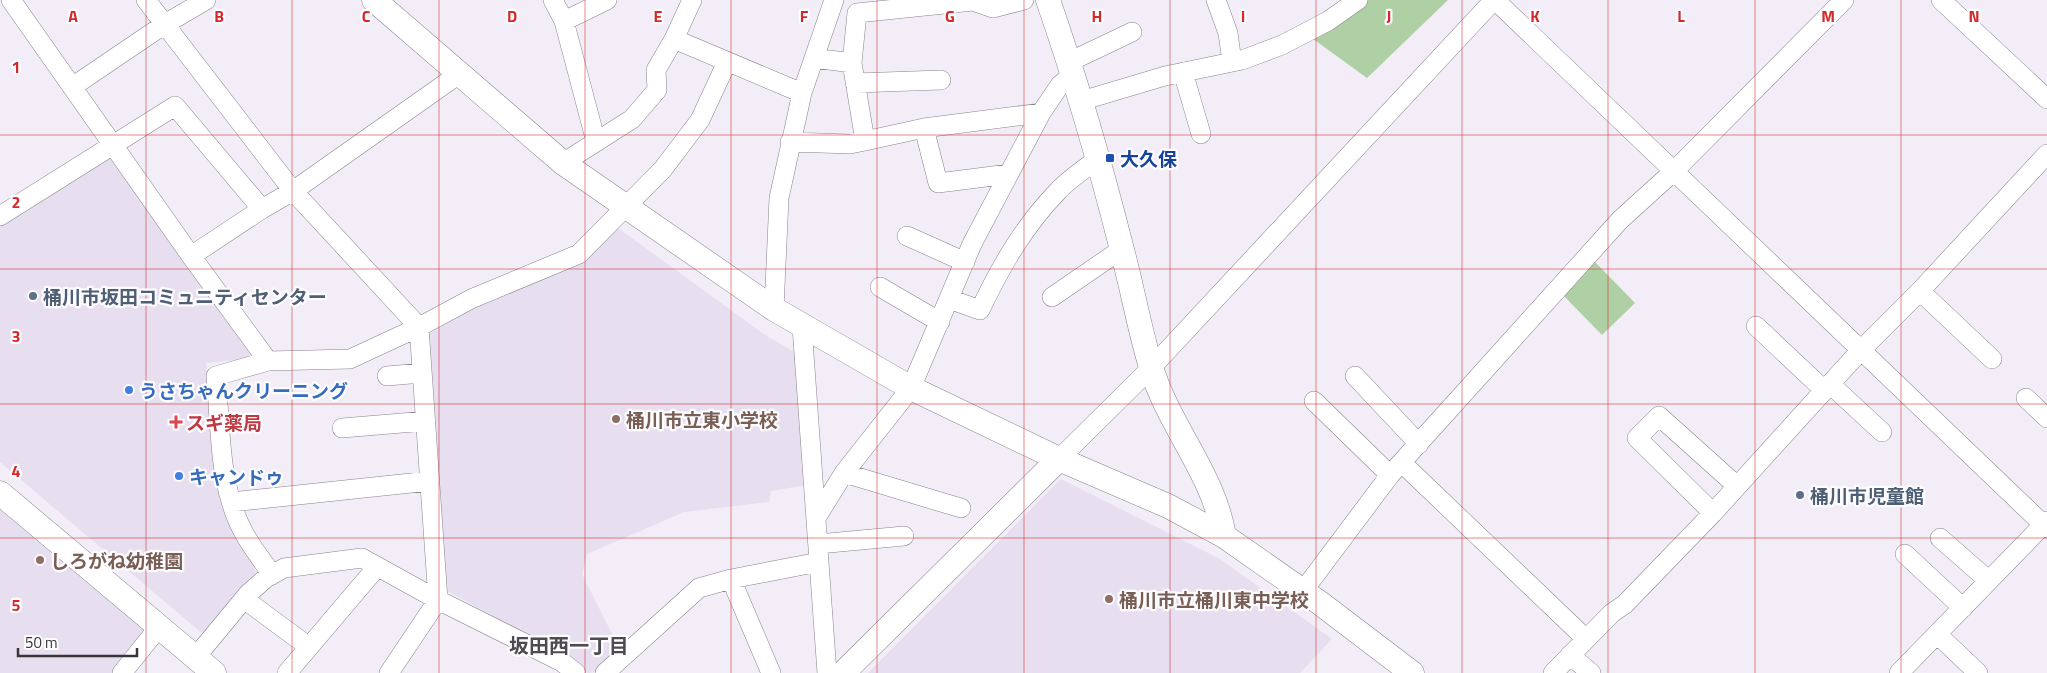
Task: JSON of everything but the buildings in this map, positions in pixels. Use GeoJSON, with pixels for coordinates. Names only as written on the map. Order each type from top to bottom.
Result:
{"type":"FeatureCollection","features":[{"type":"Feature","properties":{"kind":"street"},"geometry":{"type":"LineString","coordinates":[[11,0],[191,256],[268,361]]}},
{"type":"Feature","properties":{"kind":"street"},"geometry":{"type":"LineString","coordinates":[[146,0],[293,191],[419,327],[438,600],[389,673]]}},
{"type":"Feature","properties":{"kind":"street"},"geometry":{"type":"LineString","coordinates":[[72,87],[165,24],[206,0]]}},
{"type":"Feature","properties":{"kind":"street"},"geometry":{"type":"LineString","coordinates":[[374,0],[562,162],[774,309],[911,388],[1059,459],[1168,506],[1224,536],[1303,591],[1412,673]]}},
{"type":"Feature","properties":{"kind":"street"},"geometry":{"type":"LineString","coordinates":[[553,0],[564,21],[596,142]]}},
{"type":"Feature","properties":{"kind":"street"},"geometry":{"type":"LineString","coordinates":[[564,21],[607,0]]}},
{"type":"Feature","properties":{"kind":"street"},"geometry":{"type":"LineString","coordinates":[[562,162],[632,119],[658,90],[656,70],[692,0]]}},
{"type":"Feature","properties":{"kind":"street"},"geometry":{"type":"LineString","coordinates":[[774,309],[779,198],[802,92],[834,0]]}},
{"type":"Feature","properties":{"kind":"street"},"geometry":{"type":"LineString","coordinates":[[865,141],[852,63],[857,13],[973,2],[993,8],[1024,0]]}},
{"type":"Feature","properties":{"kind":"street"},"geometry":{"type":"LineString","coordinates":[[1048,0],[1071,68],[1097,159],[1122,249],[1151,368],[1161,394],[1214,495],[1221,516],[1224,536]]}},
{"type":"Feature","properties":{"kind":"street"},"geometry":{"type":"LineString","coordinates":[[1216,0],[1228,33],[1232,62]]}},
{"type":"Feature","properties":{"kind":"street"},"geometry":{"type":"LineString","coordinates":[[1081,102],[1165,76],[1232,62],[1282,45],[1328,21],[1358,0]]}},
{"type":"Feature","properties":{"kind":"street"},"geometry":{"type":"LineString","coordinates":[[843,673],[1151,368],[1494,0],[2046,525],[1899,673]]}},
{"type":"Feature","properties":{"kind":"street"},"geometry":{"type":"LineString","coordinates":[[1303,591],[1396,469],[1620,220],[1674,171],[1844,0]]}},
{"type":"Feature","properties":{"kind":"street"},"geometry":{"type":"LineString","coordinates":[[1941,0],[2047,99]]}},
{"type":"Feature","properties":{"kind":"street"},"geometry":{"type":"LineString","coordinates":[[816,518],[844,473],[911,388],[972,244],[1041,113],[1071,68],[1132,32]]}},
{"type":"Feature","properties":{"kind":"street"},"geometry":{"type":"LineString","coordinates":[[674,38],[727,62],[802,92]]}},
{"type":"Feature","properties":{"kind":"street"},"geometry":{"type":"LineString","coordinates":[[814,58],[852,63]]}},
{"type":"Feature","properties":{"kind":"street"},"geometry":{"type":"LineString","coordinates":[[272,575],[244,533],[231,502],[225,480],[216,376],[268,361],[350,359],[419,327],[471,299],[579,254],[662,169],[700,120],[727,62]]}},
{"type":"Feature","properties":{"kind":"street"},"geometry":{"type":"LineString","coordinates":[[1183,72],[1201,134]]}},
{"type":"Feature","properties":{"kind":"street"},"geometry":{"type":"LineString","coordinates":[[191,256],[262,208],[293,191],[459,74]]}},
{"type":"Feature","properties":{"kind":"street"},"geometry":{"type":"LineString","coordinates":[[855,84],[941,80]]}},
{"type":"Feature","properties":{"kind":"street"},"geometry":{"type":"LineString","coordinates":[[0,216],[175,106],[262,208]]}},
{"type":"Feature","properties":{"kind":"street"},"geometry":{"type":"LineString","coordinates":[[790,142],[850,144],[924,128],[1041,113]]}},
{"type":"Feature","properties":{"kind":"street"},"geometry":{"type":"LineString","coordinates":[[924,128],[938,183],[1009,174]]}},
{"type":"Feature","properties":{"kind":"street"},"geometry":{"type":"LineString","coordinates":[[1553,673],[1612,613],[1625,604],[1713,512],[1861,350],[1920,291],[2047,154]]}},
{"type":"Feature","properties":{"kind":"street"},"geometry":{"type":"LineString","coordinates":[[950,299],[980,310],[999,271],[1023,231],[1059,189],[1097,159]]}},
{"type":"Feature","properties":{"kind":"street"},"geometry":{"type":"LineString","coordinates":[[907,236],[965,262]]}},
{"type":"Feature","properties":{"kind":"street"},"geometry":{"type":"LineString","coordinates":[[1052,297],[1122,249]]}},
{"type":"Feature","properties":{"kind":"street"},"geometry":{"type":"LineString","coordinates":[[880,288],[940,322]]}},
{"type":"Feature","properties":{"kind":"street"},"geometry":{"type":"LineString","coordinates":[[1920,291],[1992,359]]}},
{"type":"Feature","properties":{"kind":"street"},"geometry":{"type":"LineString","coordinates":[[802,326],[827,673]]}},
{"type":"Feature","properties":{"kind":"street"},"geometry":{"type":"LineString","coordinates":[[1756,326],[1882,432]]}},
{"type":"Feature","properties":{"kind":"street"},"geometry":{"type":"LineString","coordinates":[[388,376],[422,373]]}},
{"type":"Feature","properties":{"kind":"street"},"geometry":{"type":"LineString","coordinates":[[1355,376],[1419,444]]}},
{"type":"Feature","properties":{"kind":"street"},"geometry":{"type":"LineString","coordinates":[[2026,398],[2047,418]]}},
{"type":"Feature","properties":{"kind":"street"},"geometry":{"type":"LineString","coordinates":[[1314,402],[1396,469],[1586,638]]}},
{"type":"Feature","properties":{"kind":"street"},"geometry":{"type":"LineString","coordinates":[[1713,512],[1638,438],[1659,416],[1737,486]]}},
{"type":"Feature","properties":{"kind":"street"},"geometry":{"type":"LineString","coordinates":[[342,428],[426,421]]}},
{"type":"Feature","properties":{"kind":"street"},"geometry":{"type":"LineString","coordinates":[[844,473],[961,508]]}},
{"type":"Feature","properties":{"kind":"street"},"geometry":{"type":"LineString","coordinates":[[231,502],[430,481]]}},
{"type":"Feature","properties":{"kind":"street"},"geometry":{"type":"LineString","coordinates":[[0,493],[158,628],[214,673]]}},
{"type":"Feature","properties":{"kind":"street"},"geometry":{"type":"LineString","coordinates":[[605,673],[699,588],[818,553],[904,536]]}},
{"type":"Feature","properties":{"kind":"street"},"geometry":{"type":"LineString","coordinates":[[1940,538],[1989,581]]}},
{"type":"Feature","properties":{"kind":"street"},"geometry":{"type":"LineString","coordinates":[[1905,554],[1963,608]]}},
{"type":"Feature","properties":{"kind":"street"},"geometry":{"type":"LineString","coordinates":[[195,658],[244,599],[266,578],[284,568],[362,558],[563,669]]}},
{"type":"Feature","properties":{"kind":"street"},"geometry":{"type":"LineString","coordinates":[[287,673],[378,567]]}},
{"type":"Feature","properties":{"kind":"street"},"geometry":{"type":"LineString","coordinates":[[731,579],[771,673]]}},
{"type":"Feature","properties":{"kind":"street"},"geometry":{"type":"LineString","coordinates":[[244,599],[309,647]]}},
{"type":"Feature","properties":{"kind":"street"},"geometry":{"type":"LineString","coordinates":[[122,673],[158,628]]}},
{"type":"Feature","properties":{"kind":"street"},"geometry":{"type":"LineString","coordinates":[[1937,634],[1978,673]]}},
{"type":"Feature","properties":{"kind":"street"},"geometry":{"type":"LineString","coordinates":[[1570,654],[1591,673]]}},
{"type":"Feature","properties":{"kind":"shaded area"},"geometry":{"type":"Polygon","coordinates":[[[111,152],[258,358],[206,363],[219,491],[256,573],[203,634],[0,462],[0,223],[111,152]]]}},
{"type":"Feature","properties":{"kind":"shaded area","name":"桶川市立東小学校"},"geometry":{"type":"Polygon","coordinates":[[[614,225],[765,335],[796,353],[806,485],[771,491],[769,502],[684,512],[587,554],[582,574],[620,650],[601,671],[588,673],[568,658],[444,589],[426,336],[614,225]]]}},
{"type":"Feature","properties":{"kind":"shaded area","name":"桶川市立桶川東中学校"},"geometry":{"type":"Polygon","coordinates":[[[1061,479],[1220,559],[1332,639],[1300,673],[868,673],[1061,479]]]}},
{"type":"Feature","properties":{"kind":"shaded area","name":"しろがね幼稚園"},"geometry":{"type":"Polygon","coordinates":[[[0,493],[159,627],[122,673],[0,673],[0,493]]]}},
{"type":"Feature","properties":{"kind":"green space"},"geometry":{"type":"Polygon","coordinates":[[[1356,0],[1448,0],[1367,78],[1305,33],[1356,0]]]}},
{"type":"Feature","properties":{"kind":"green space"},"geometry":{"type":"Polygon","coordinates":[[[1594,261],[1635,303],[1602,335],[1561,293],[1594,261]]]}},
{"type":"Feature","properties":{"kind":"place","name":"大久保"},"geometry":{"type":"Point","coordinates":[1110,158]}},
{"type":"Feature","properties":{"kind":"place","name":"桶川市坂田コミュニティセンター"},"geometry":{"type":"Point","coordinates":[33,296]}},
{"type":"Feature","properties":{"kind":"place","name":"うさちゃんクリーニング"},"geometry":{"type":"Point","coordinates":[129,390]}},
{"type":"Feature","properties":{"kind":"place","name":"桶川市立東小学校"},"geometry":{"type":"Point","coordinates":[616,419]}},
{"type":"Feature","properties":{"kind":"place","name":"スギ薬局"},"geometry":{"type":"Point","coordinates":[176,422]}},
{"type":"Feature","properties":{"kind":"place","name":"キャンドゥ"},"geometry":{"type":"Point","coordinates":[179,476]}},
{"type":"Feature","properties":{"kind":"place","name":"桶川市児童館"},"geometry":{"type":"Point","coordinates":[1800,495]}},
{"type":"Feature","properties":{"kind":"place","name":"しろがね幼稚園"},"geometry":{"type":"Point","coordinates":[40,560]}},
{"type":"Feature","properties":{"kind":"place","name":"桶川市立桶川東中学校"},"geometry":{"type":"Point","coordinates":[1109,599]}},
{"type":"Feature","properties":{"kind":"district","name":"坂田西一丁目"},"geometry":{"type":"Point","coordinates":[569,645]}}]}
